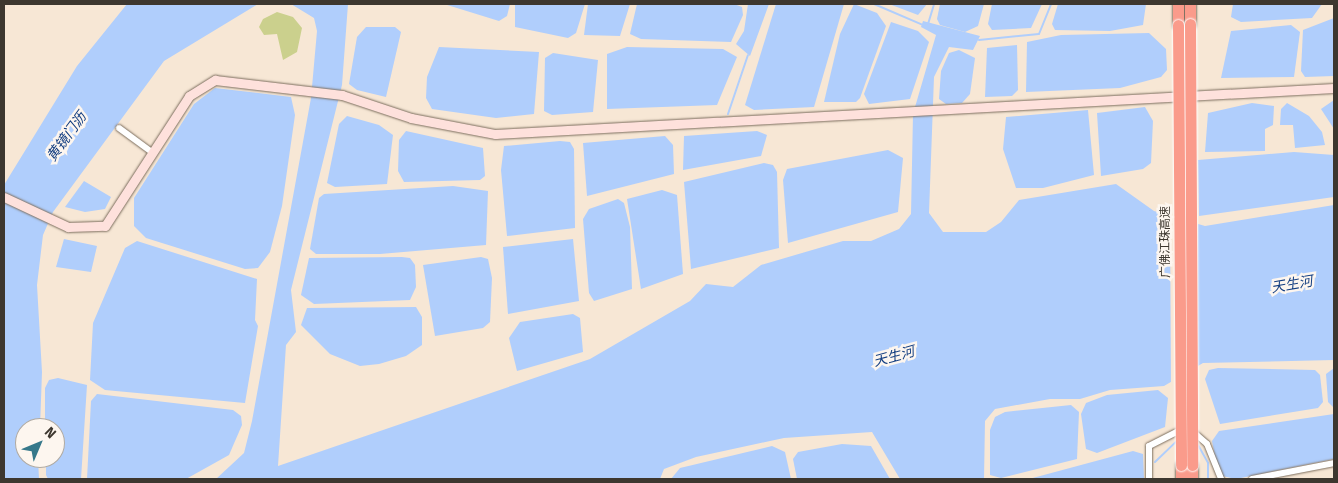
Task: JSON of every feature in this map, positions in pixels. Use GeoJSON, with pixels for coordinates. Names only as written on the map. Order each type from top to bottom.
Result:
{"type":"FeatureCollection","features":[{"type":"Feature","properties":{"kind":"highway","name":"广佛江珠高速"},"geometry":{"type":"LineString","coordinates":[[1178,4],[1186,465],[1192,479]]}},
{"type":"Feature","properties":{"kind":"highway","name":"广佛江珠高速"},"geometry":{"type":"LineString","coordinates":[[1181,479],[1186,465],[1190,4]]}},
{"type":"Feature","properties":{"kind":"street"},"geometry":{"type":"LineString","coordinates":[[4,197],[50,221],[88,230],[104,226],[189,96],[205,82],[226,80],[311,89],[342,95],[411,118],[495,134],[910,113],[1334,88]]}},
{"type":"Feature","properties":{"kind":"street"},"geometry":{"type":"LineString","coordinates":[[119,128],[153,153]]}},
{"type":"Feature","properties":{"kind":"street"},"geometry":{"type":"LineString","coordinates":[[1149,479],[1149,446],[1171,431],[1187,428],[1204,439],[1221,479]]}},
{"type":"Feature","properties":{"kind":"street"},"geometry":{"type":"LineString","coordinates":[[1252,479],[1334,463]]}},
{"type":"Feature","properties":{"kind":"green space"},"geometry":{"type":"Polygon","coordinates":[[[277,12],[293,17],[302,28],[297,52],[283,60],[277,34],[264,35],[259,27],[263,19],[277,12]]]}},
{"type":"Feature","properties":{"kind":"water","name":"黄镜门沥"},"geometry":{"type":"Polygon","coordinates":[[[127,4],[258,4],[164,61],[53,212],[43,235],[37,285],[42,372],[40,418],[15,418],[15,468],[38,468],[39,479],[4,479],[4,185],[77,66],[127,4]]]}},
{"type":"Feature","properties":{"kind":"water","name":"天生河"},"geometry":{"type":"Polygon","coordinates":[[[291,4],[348,4],[342,85],[291,290],[296,332],[286,345],[278,466],[590,359],[690,301],[706,284],[733,287],[761,265],[843,241],[871,241],[899,229],[911,214],[913,114],[936,35],[921,27],[923,21],[980,36],[973,50],[949,47],[934,77],[929,213],[943,232],[986,232],[1001,222],[1019,200],[1116,184],[1154,211],[1205,226],[1334,205],[1334,360],[1203,363],[1164,386],[1110,390],[1080,399],[1050,399],[995,409],[985,421],[984,479],[900,479],[872,432],[784,438],[696,457],[664,469],[660,479],[216,479],[244,453],[252,421],[311,98],[317,31],[314,18],[291,4]]]}},
{"type":"Feature","properties":{"kind":"water"},"geometry":{"type":"Polygon","coordinates":[[[444,4],[510,4],[507,16],[499,21],[444,4]]]}},
{"type":"Feature","properties":{"kind":"water"},"geometry":{"type":"Polygon","coordinates":[[[515,4],[585,4],[576,33],[568,38],[515,27],[515,4]]]}},
{"type":"Feature","properties":{"kind":"water"},"geometry":{"type":"Polygon","coordinates":[[[588,4],[630,4],[620,36],[584,35],[588,4]]]}},
{"type":"Feature","properties":{"kind":"water"},"geometry":{"type":"Polygon","coordinates":[[[637,4],[734,4],[742,7],[743,15],[731,42],[641,39],[630,34],[637,4]]]}},
{"type":"Feature","properties":{"kind":"water"},"geometry":{"type":"Polygon","coordinates":[[[748,4],[769,4],[750,56],[736,44],[744,31],[748,4]]]}},
{"type":"Feature","properties":{"kind":"water"},"geometry":{"type":"Polygon","coordinates":[[[776,4],[844,4],[814,107],[754,110],[745,105],[776,4]]]}},
{"type":"Feature","properties":{"kind":"water"},"geometry":{"type":"Polygon","coordinates":[[[854,4],[877,13],[886,26],[860,98],[856,102],[824,102],[840,34],[854,4]]]}},
{"type":"Feature","properties":{"kind":"water"},"geometry":{"type":"Polygon","coordinates":[[[889,4],[927,4],[918,15],[889,4]]]}},
{"type":"Feature","properties":{"kind":"water"},"geometry":{"type":"Polygon","coordinates":[[[940,4],[984,4],[978,26],[965,32],[940,25],[937,19],[940,4]]]}},
{"type":"Feature","properties":{"kind":"water"},"geometry":{"type":"Polygon","coordinates":[[[992,4],[1042,4],[1031,28],[992,30],[988,24],[992,4]]]}},
{"type":"Feature","properties":{"kind":"water"},"geometry":{"type":"Polygon","coordinates":[[[1058,4],[1146,4],[1143,25],[1110,31],[1055,30],[1052,24],[1058,4]]]}},
{"type":"Feature","properties":{"kind":"water"},"geometry":{"type":"Polygon","coordinates":[[[1233,4],[1322,4],[1312,18],[1241,22],[1231,17],[1233,4]]]}},
{"type":"Feature","properties":{"kind":"water"},"geometry":{"type":"Polygon","coordinates":[[[1334,18],[1334,76],[1305,77],[1301,71],[1303,30],[1334,18]]]}},
{"type":"Feature","properties":{"kind":"water"},"geometry":{"type":"Polygon","coordinates":[[[891,22],[918,31],[929,42],[910,99],[869,104],[864,94],[891,22]]]}},
{"type":"Feature","properties":{"kind":"water"},"geometry":{"type":"Polygon","coordinates":[[[1291,25],[1300,32],[1294,77],[1221,78],[1231,31],[1291,25]]]}},
{"type":"Feature","properties":{"kind":"water"},"geometry":{"type":"Polygon","coordinates":[[[366,27],[395,27],[401,32],[386,97],[357,90],[349,84],[357,37],[366,27]]]}},
{"type":"Feature","properties":{"kind":"water"},"geometry":{"type":"Polygon","coordinates":[[[1149,33],[1166,49],[1167,70],[1161,77],[1120,88],[1026,92],[1027,42],[1061,35],[1149,33]]]}},
{"type":"Feature","properties":{"kind":"water"},"geometry":{"type":"Polygon","coordinates":[[[1017,45],[1018,90],[1012,96],[985,97],[987,48],[1017,45]]]}},
{"type":"Feature","properties":{"kind":"water"},"geometry":{"type":"Polygon","coordinates":[[[439,47],[539,52],[534,114],[496,118],[432,109],[426,98],[427,77],[439,47]]]}},
{"type":"Feature","properties":{"kind":"water"},"geometry":{"type":"Polygon","coordinates":[[[627,47],[723,49],[737,57],[717,105],[607,109],[607,54],[627,47]]]}},
{"type":"Feature","properties":{"kind":"water"},"geometry":{"type":"Polygon","coordinates":[[[959,50],[975,58],[970,94],[962,103],[946,104],[939,99],[941,71],[949,53],[959,50]]]}},
{"type":"Feature","properties":{"kind":"water"},"geometry":{"type":"Polygon","coordinates":[[[553,53],[598,60],[593,112],[552,115],[544,111],[545,58],[553,53]]]}},
{"type":"Feature","properties":{"kind":"water"},"geometry":{"type":"Polygon","coordinates":[[[215,88],[291,97],[295,115],[282,206],[270,252],[258,268],[245,269],[146,238],[134,226],[134,198],[194,104],[215,88]]]}},
{"type":"Feature","properties":{"kind":"water"},"geometry":{"type":"Polygon","coordinates":[[[1334,100],[1334,129],[1321,109],[1334,100]]]}},
{"type":"Feature","properties":{"kind":"water"},"geometry":{"type":"Polygon","coordinates":[[[1252,103],[1274,106],[1273,125],[1265,129],[1265,151],[1205,152],[1208,113],[1252,103]]]}},
{"type":"Feature","properties":{"kind":"water"},"geometry":{"type":"Polygon","coordinates":[[[1287,103],[1309,116],[1322,132],[1325,145],[1295,148],[1293,125],[1280,125],[1281,109],[1287,103]]]}},
{"type":"Feature","properties":{"kind":"water"},"geometry":{"type":"Polygon","coordinates":[[[1145,107],[1153,121],[1151,163],[1143,169],[1101,176],[1097,113],[1145,107]]]}},
{"type":"Feature","properties":{"kind":"water"},"geometry":{"type":"Polygon","coordinates":[[[1088,110],[1094,175],[1043,188],[1016,188],[1003,149],[1006,117],[1088,110]]]}},
{"type":"Feature","properties":{"kind":"water"},"geometry":{"type":"Polygon","coordinates":[[[347,116],[379,125],[393,135],[387,184],[335,187],[327,183],[339,124],[347,116]]]}},
{"type":"Feature","properties":{"kind":"water"},"geometry":{"type":"Polygon","coordinates":[[[406,131],[483,148],[485,176],[480,180],[404,182],[398,171],[399,140],[406,131]]]}},
{"type":"Feature","properties":{"kind":"water"},"geometry":{"type":"Polygon","coordinates":[[[757,131],[767,135],[761,156],[683,170],[684,136],[757,131]]]}},
{"type":"Feature","properties":{"kind":"water"},"geometry":{"type":"Polygon","coordinates":[[[665,136],[673,145],[674,174],[587,196],[583,143],[665,136]]]}},
{"type":"Feature","properties":{"kind":"water"},"geometry":{"type":"Polygon","coordinates":[[[560,141],[570,142],[574,149],[575,228],[507,236],[501,170],[504,146],[560,141]]]}},
{"type":"Feature","properties":{"kind":"water"},"geometry":{"type":"Polygon","coordinates":[[[888,150],[903,158],[898,212],[788,243],[783,180],[787,169],[888,150]]]}},
{"type":"Feature","properties":{"kind":"water"},"geometry":{"type":"Polygon","coordinates":[[[1294,152],[1334,155],[1334,197],[1199,216],[1198,160],[1294,152]]]}},
{"type":"Feature","properties":{"kind":"water"},"geometry":{"type":"Polygon","coordinates":[[[764,163],[773,165],[777,172],[779,248],[691,269],[684,182],[764,163]]]}},
{"type":"Feature","properties":{"kind":"water"},"geometry":{"type":"Polygon","coordinates":[[[84,181],[111,197],[105,209],[85,212],[65,207],[84,181]]]}},
{"type":"Feature","properties":{"kind":"water"},"geometry":{"type":"Polygon","coordinates":[[[453,186],[488,191],[486,245],[380,254],[316,254],[310,249],[319,198],[324,194],[453,186]]]}},
{"type":"Feature","properties":{"kind":"water"},"geometry":{"type":"Polygon","coordinates":[[[662,190],[677,195],[683,274],[641,289],[627,199],[662,190]]]}},
{"type":"Feature","properties":{"kind":"water"},"geometry":{"type":"Polygon","coordinates":[[[618,199],[624,203],[630,227],[632,289],[594,301],[589,293],[583,219],[589,209],[618,199]]]}},
{"type":"Feature","properties":{"kind":"water"},"geometry":{"type":"Polygon","coordinates":[[[64,239],[97,246],[91,272],[56,267],[64,239]]]}},
{"type":"Feature","properties":{"kind":"water"},"geometry":{"type":"Polygon","coordinates":[[[573,239],[579,301],[508,314],[503,247],[573,239]]]}},
{"type":"Feature","properties":{"kind":"water"},"geometry":{"type":"Polygon","coordinates":[[[137,241],[257,279],[255,320],[258,326],[245,403],[105,390],[90,380],[93,323],[125,248],[137,241]]]}},
{"type":"Feature","properties":{"kind":"water"},"geometry":{"type":"Polygon","coordinates":[[[481,257],[488,259],[492,278],[490,322],[483,328],[435,336],[423,265],[481,257]]]}},
{"type":"Feature","properties":{"kind":"water"},"geometry":{"type":"Polygon","coordinates":[[[309,258],[410,258],[415,265],[416,287],[410,300],[314,304],[301,295],[309,258]]]}},
{"type":"Feature","properties":{"kind":"water"},"geometry":{"type":"Polygon","coordinates":[[[416,307],[422,317],[422,345],[406,356],[379,364],[360,366],[330,354],[301,325],[307,308],[416,307]]]}},
{"type":"Feature","properties":{"kind":"water"},"geometry":{"type":"Polygon","coordinates":[[[573,314],[580,318],[583,352],[517,371],[509,338],[520,322],[573,314]]]}},
{"type":"Feature","properties":{"kind":"water"},"geometry":{"type":"Polygon","coordinates":[[[1218,368],[1315,370],[1320,375],[1323,402],[1318,408],[1220,424],[1205,379],[1209,370],[1218,368]]]}},
{"type":"Feature","properties":{"kind":"water"},"geometry":{"type":"Polygon","coordinates":[[[1334,368],[1334,408],[1328,402],[1326,374],[1334,368]]]}},
{"type":"Feature","properties":{"kind":"water"},"geometry":{"type":"Polygon","coordinates":[[[58,378],[87,385],[81,479],[48,479],[46,475],[46,468],[65,468],[65,418],[45,418],[45,388],[49,380],[58,378]]]}},
{"type":"Feature","properties":{"kind":"water"},"geometry":{"type":"Polygon","coordinates":[[[1158,390],[1168,398],[1165,427],[1097,453],[1086,449],[1081,414],[1086,403],[1107,395],[1158,390]]]}},
{"type":"Feature","properties":{"kind":"water"},"geometry":{"type":"Polygon","coordinates":[[[97,394],[233,410],[241,416],[242,425],[229,455],[186,479],[87,479],[91,401],[97,394]]]}},
{"type":"Feature","properties":{"kind":"water"},"geometry":{"type":"Polygon","coordinates":[[[1071,405],[1079,412],[1077,459],[1001,478],[990,475],[990,430],[995,417],[1005,412],[1071,405]]]}},
{"type":"Feature","properties":{"kind":"water"},"geometry":{"type":"Polygon","coordinates":[[[1334,414],[1334,459],[1236,479],[1222,476],[1217,468],[1212,441],[1219,431],[1334,414]]]}},
{"type":"Feature","properties":{"kind":"water"},"geometry":{"type":"Polygon","coordinates":[[[842,444],[871,446],[890,479],[797,479],[793,459],[798,452],[842,444]]]}},
{"type":"Feature","properties":{"kind":"water"},"geometry":{"type":"Polygon","coordinates":[[[772,446],[785,452],[791,479],[671,479],[680,468],[772,446]]]}},
{"type":"Feature","properties":{"kind":"water"},"geometry":{"type":"Polygon","coordinates":[[[1133,451],[1143,454],[1144,479],[1029,479],[1133,451]]]}},
{"type":"Feature","properties":{"kind":"pier"},"geometry":{"type":"Polygon","coordinates":[[[1170,213],[1198,221],[1198,369],[1171,385],[1170,213]]]}},
{"type":"Feature","properties":{"kind":"waterway"},"geometry":{"type":"LineString","coordinates":[[874,4],[923,25]]}},
{"type":"Feature","properties":{"kind":"waterway"},"geometry":{"type":"LineString","coordinates":[[928,24],[934,4]]}},
{"type":"Feature","properties":{"kind":"waterway"},"geometry":{"type":"LineString","coordinates":[[979,40],[1039,34],[1051,4]]}},
{"type":"Feature","properties":{"kind":"waterway"},"geometry":{"type":"LineString","coordinates":[[728,114],[748,55]]}},
{"type":"Feature","properties":{"kind":"waterway"},"geometry":{"type":"LineString","coordinates":[[1155,462],[1176,442]]}},
{"type":"Feature","properties":{"kind":"waterway"},"geometry":{"type":"LineString","coordinates":[[1197,443],[1208,463],[1208,479]]}}]}
